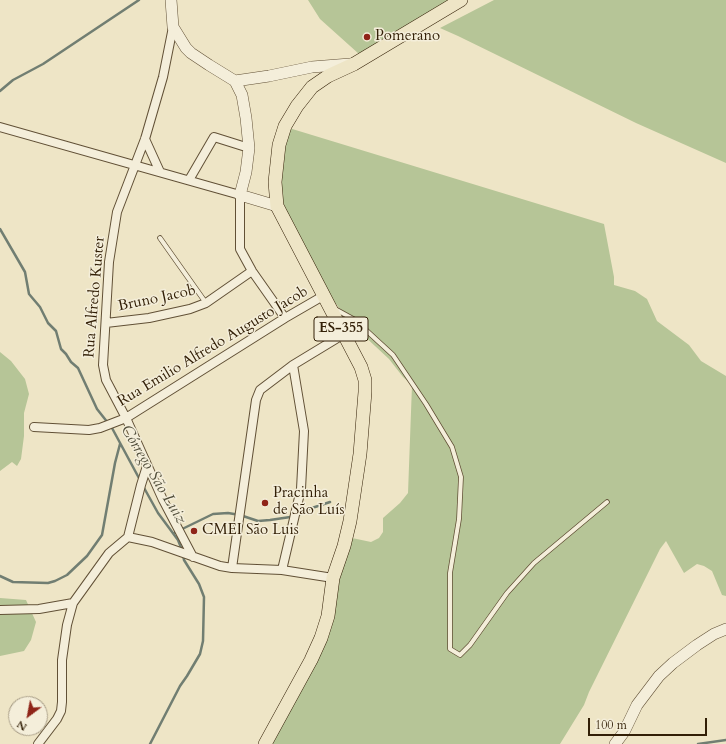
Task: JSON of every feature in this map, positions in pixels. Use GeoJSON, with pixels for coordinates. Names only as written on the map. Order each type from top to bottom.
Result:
{"type":"FeatureCollection","features":[{"type":"Feature","properties":{"kind":"main road","name":"ES-355"},"geometry":{"type":"LineString","coordinates":[[265,744],[312,660],[328,616],[333,578],[344,546],[350,522],[360,454],[365,392],[365,380],[361,367],[277,206],[275,182],[279,145],[285,126],[297,106],[312,87],[328,76],[354,64],[460,0]]}},
{"type":"Feature","properties":{"kind":"street"},"geometry":{"type":"LineString","coordinates":[[171,0],[173,27],[191,53],[221,73],[235,80],[269,76],[312,67],[354,64]]}},
{"type":"Feature","properties":{"kind":"street","name":"Rua Alfredo Kuster"},"geometry":{"type":"LineString","coordinates":[[173,27],[163,77],[145,138],[117,212],[109,262],[104,372],[122,419],[193,558]]}},
{"type":"Feature","properties":{"kind":"street"},"geometry":{"type":"LineString","coordinates":[[235,80],[242,95],[249,148],[246,172],[240,196],[240,248],[252,271],[286,318]]}},
{"type":"Feature","properties":{"kind":"street"},"geometry":{"type":"LineString","coordinates":[[0,127],[277,206]]}},
{"type":"Feature","properties":{"kind":"street"},"geometry":{"type":"LineString","coordinates":[[189,180],[214,137],[249,148]]}},
{"type":"Feature","properties":{"kind":"street"},"geometry":{"type":"LineString","coordinates":[[145,138],[160,172]]}},
{"type":"Feature","properties":{"kind":"street","name":"Bruno Jacob"},"geometry":{"type":"LineString","coordinates":[[106,323],[149,318],[190,309],[206,303],[252,271]]}},
{"type":"Feature","properties":{"kind":"street","name":"Rua Emilio Alfredo Augusto Jacob"},"geometry":{"type":"LineString","coordinates":[[34,427],[84,430],[100,428],[122,419],[286,318],[326,301]]}},
{"type":"Feature","properties":{"kind":"street"},"geometry":{"type":"LineString","coordinates":[[232,568],[258,394],[263,387],[292,365],[344,334]]}},
{"type":"Feature","properties":{"kind":"street"},"geometry":{"type":"LineString","coordinates":[[282,570],[300,489],[304,431],[292,365]]}},
{"type":"Feature","properties":{"kind":"street"},"geometry":{"type":"LineString","coordinates":[[38,744],[57,719],[61,711],[62,660],[67,625],[73,603],[109,553],[128,536],[147,466]]}},
{"type":"Feature","properties":{"kind":"street"},"geometry":{"type":"LineString","coordinates":[[128,536],[152,542],[193,558],[232,568],[282,570],[333,578]]}},
{"type":"Feature","properties":{"kind":"street"},"geometry":{"type":"LineString","coordinates":[[0,610],[39,609],[73,603]]}},
{"type":"Feature","properties":{"kind":"street"},"geometry":{"type":"LineString","coordinates":[[615,744],[624,732],[637,705],[659,676],[673,663],[697,645],[714,634],[726,629]]}},
{"type":"Feature","properties":{"kind":"lane"},"geometry":{"type":"LineString","coordinates":[[160,238],[206,303]]}},
{"type":"Feature","properties":{"kind":"lane"},"geometry":{"type":"LineString","coordinates":[[326,301],[355,320],[393,355],[426,404],[452,447],[461,477],[459,519],[450,573],[450,649],[460,655],[470,645],[507,593],[534,563],[607,502]]}},
{"type":"Feature","properties":{"kind":"green space","name":"Pomerano"},"geometry":{"type":"Polygon","coordinates":[[[308,0],[468,0],[359,54],[320,19],[308,0]]]}},
{"type":"Feature","properties":{"kind":"green space"},"geometry":{"type":"Polygon","coordinates":[[[494,0],[726,0],[726,163],[636,123],[440,28],[494,0]]]}},
{"type":"Feature","properties":{"kind":"green space"},"geometry":{"type":"Polygon","coordinates":[[[289,128],[604,224],[614,277],[614,285],[635,291],[647,299],[657,321],[689,345],[701,361],[726,376],[726,596],[722,595],[712,571],[704,566],[697,564],[684,573],[666,541],[660,549],[584,705],[560,744],[272,744],[320,651],[330,597],[352,538],[371,542],[379,538],[383,532],[383,518],[400,503],[408,493],[412,385],[403,377],[389,359],[347,320],[337,305],[317,282],[286,226],[276,187],[289,128]]]}},
{"type":"Feature","properties":{"kind":"green space"},"geometry":{"type":"Polygon","coordinates":[[[0,352],[11,361],[25,379],[29,394],[24,413],[24,436],[21,459],[17,466],[12,462],[0,471],[0,352]]]}},
{"type":"Feature","properties":{"kind":"green space"},"geometry":{"type":"Polygon","coordinates":[[[0,598],[26,600],[36,622],[31,640],[24,651],[0,656],[0,598]]]}},
{"type":"Feature","properties":{"kind":"waterway","name":"Córrego São Luiz"},"geometry":{"type":"LineString","coordinates":[[0,91],[13,80],[43,64],[139,0]]}},
{"type":"Feature","properties":{"kind":"waterway","name":"Córrego São Luiz"},"geometry":{"type":"LineString","coordinates":[[0,229],[25,272],[29,294],[40,307],[48,323],[56,331],[61,349],[71,362],[78,368],[97,409],[112,428],[140,480]]}},
{"type":"Feature","properties":{"kind":"waterway"},"geometry":{"type":"LineString","coordinates":[[0,576],[13,582],[48,583],[67,575],[87,556],[102,535],[115,463],[120,444]]}},
{"type":"Feature","properties":{"kind":"waterway","name":"Córrego São Luiz"},"geometry":{"type":"LineString","coordinates":[[143,486],[158,513],[178,540],[182,550]]}},
{"type":"Feature","properties":{"kind":"waterway"},"geometry":{"type":"LineString","coordinates":[[174,533],[213,514],[228,513],[258,521],[270,520],[297,516],[309,509],[330,502]]}},
{"type":"Feature","properties":{"kind":"waterway","name":"Córrego São Luiz"},"geometry":{"type":"LineString","coordinates":[[150,744],[180,686],[200,654],[203,641],[204,597],[199,584],[184,560],[183,555]]}},
{"type":"Feature","properties":{"kind":"waterway","name":"Córrego São Luiz"},"geometry":{"type":"LineString","coordinates":[[698,744],[726,740]]}},
{"type":"Feature","properties":{"kind":"place","name":"Pomerano"},"geometry":{"type":"Point","coordinates":[367,37]}},
{"type":"Feature","properties":{"kind":"place","name":"Pracinha de São Luís"},"geometry":{"type":"Point","coordinates":[265,503]}},
{"type":"Feature","properties":{"kind":"place","name":"CMEI São Luis"},"geometry":{"type":"Point","coordinates":[194,531]}}]}
